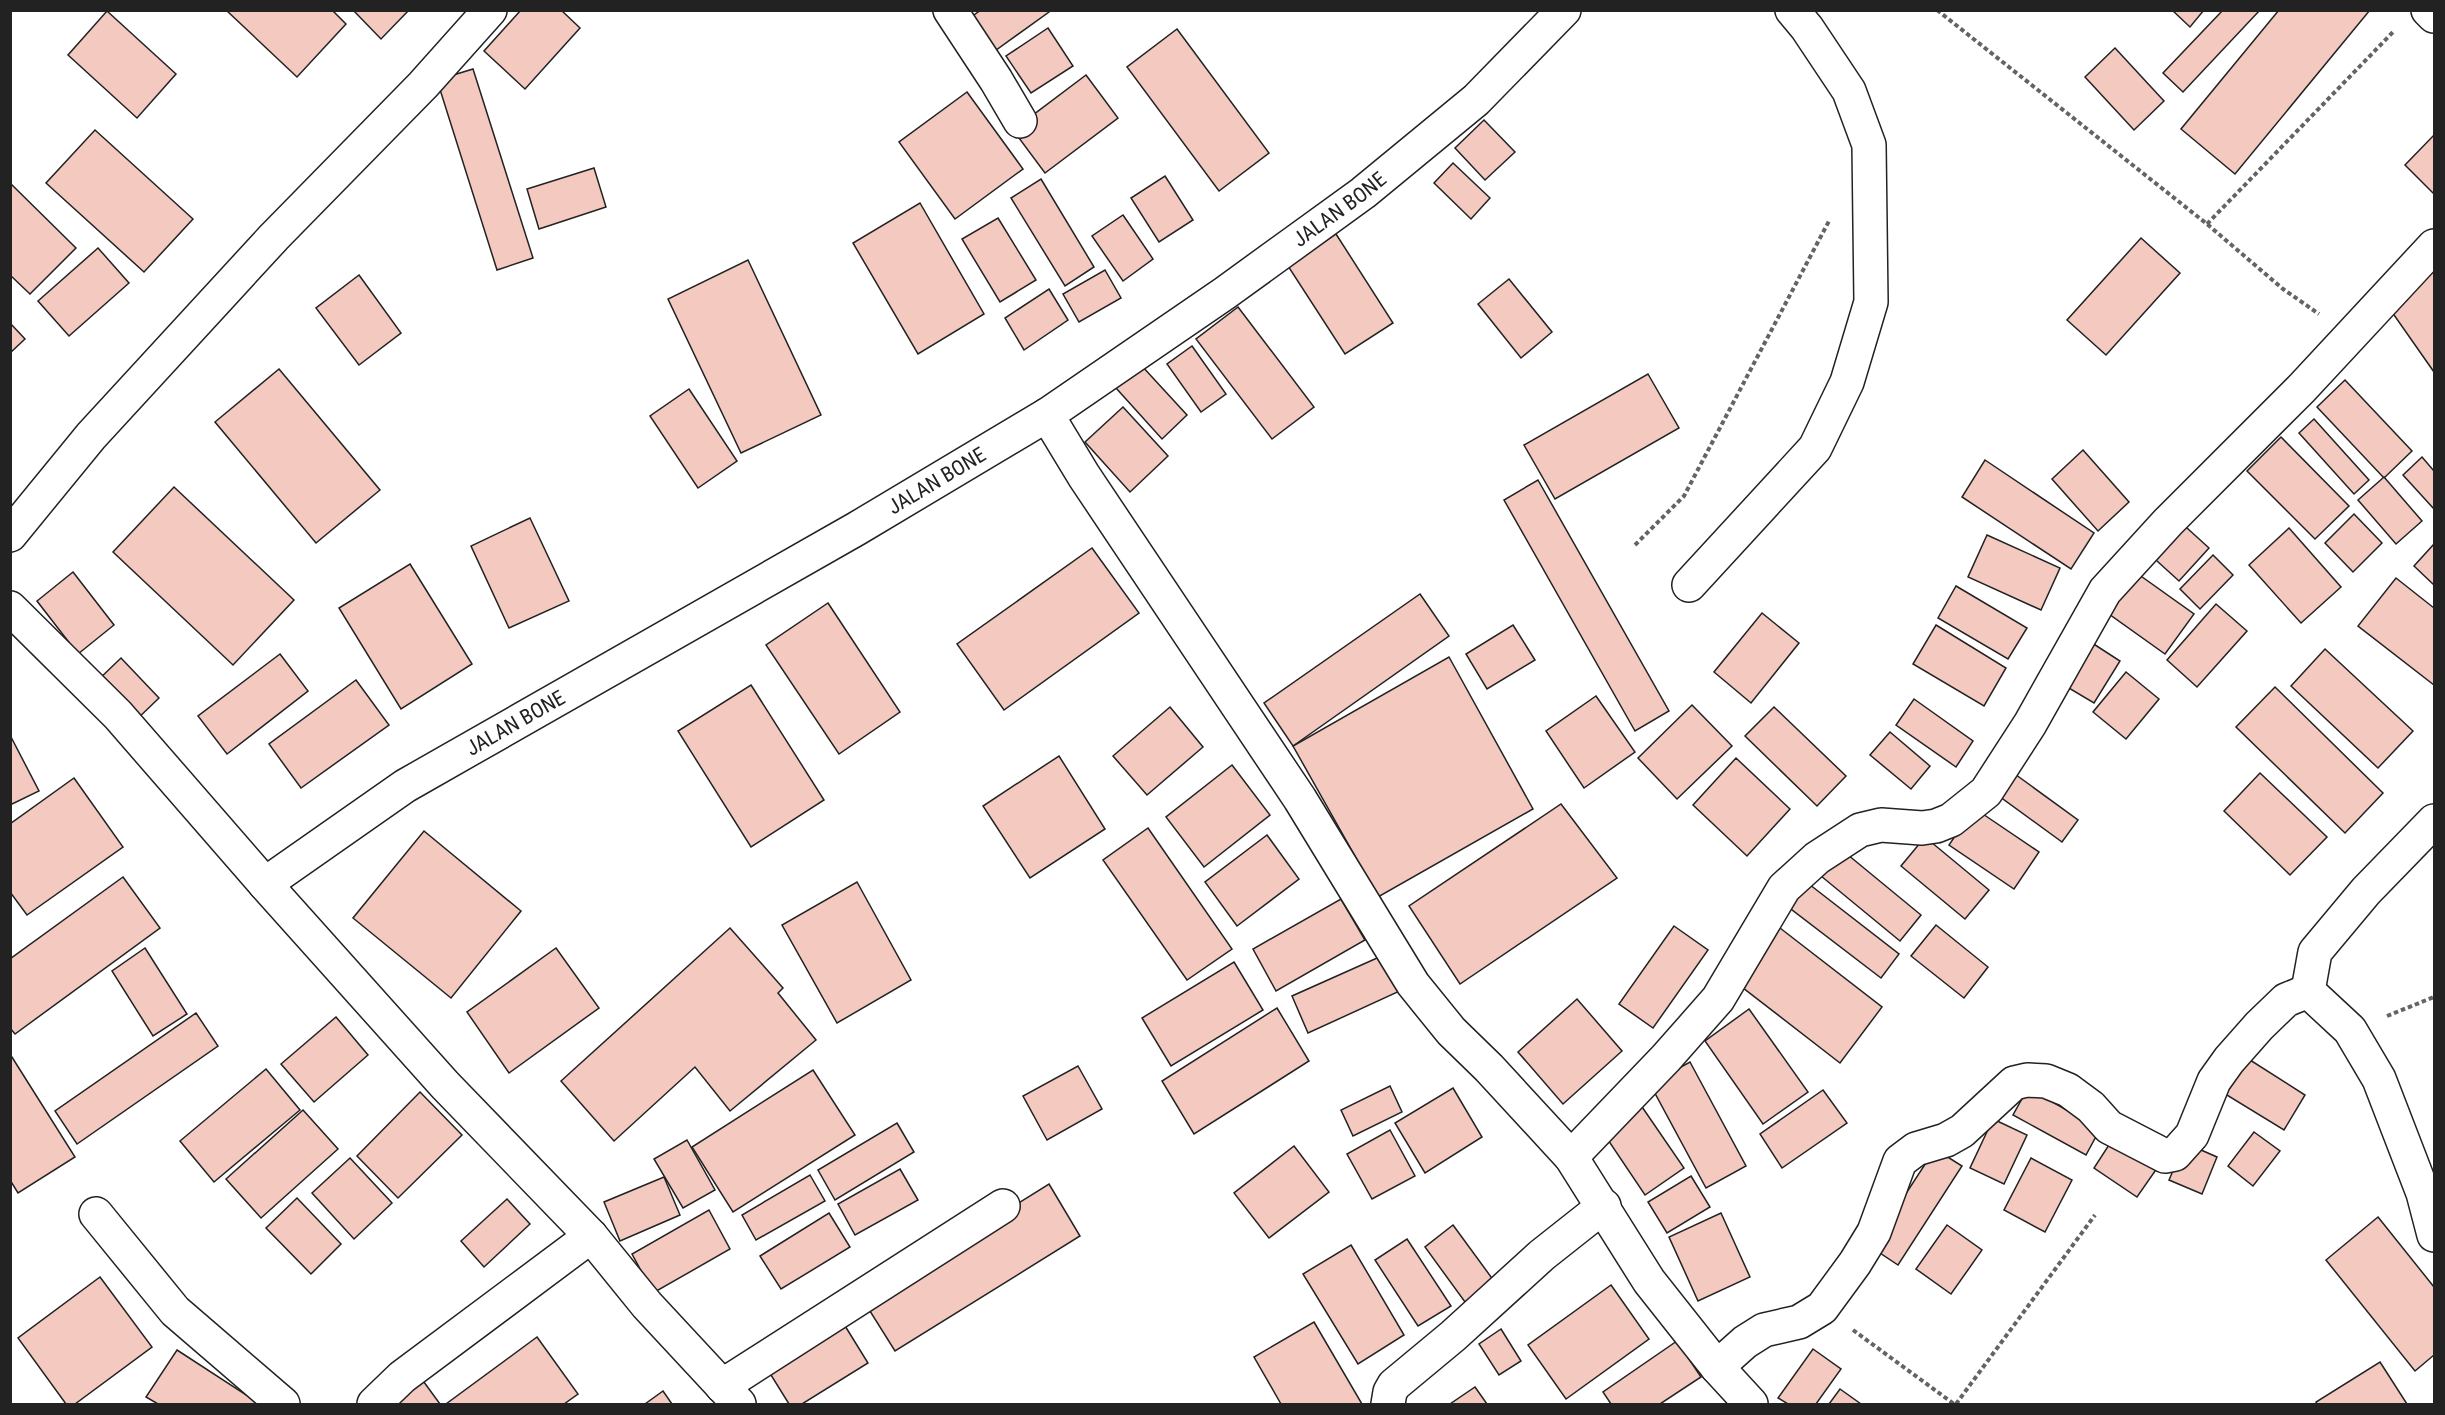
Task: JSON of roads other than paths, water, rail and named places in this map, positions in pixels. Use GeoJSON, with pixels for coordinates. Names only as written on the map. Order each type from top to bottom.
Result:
{"type":"FeatureCollection","features":[{"type":"Feature","properties":{"kind":"street"},"geometry":{"type":"LineString","coordinates":[[10,535],[91,436],[274,237],[423,85],[490,10]]}},
{"type":"Feature","properties":{"kind":"street"},"geometry":{"type":"LineString","coordinates":[[950,10],[1020,121]]}},
{"type":"Feature","properties":{"kind":"street","name":"JALAN BONE"},"geometry":{"type":"LineString","coordinates":[[265,884],[405,786],[856,529],[1047,415],[1225,293],[1363,193],[1476,100],[1564,10]]}},
{"type":"Feature","properties":{"kind":"street"},"geometry":{"type":"LineString","coordinates":[[1689,585],[1815,448],[1847,382],[1871,302],[1869,145],[1849,91],[1808,28],[1792,10]]}},
{"type":"Feature","properties":{"kind":"street"},"geometry":{"type":"LineString","coordinates":[[2428,10],[2434,16]]}},
{"type":"Feature","properties":{"kind":"street"},"geometry":{"type":"LineString","coordinates":[[1571,1156],[1666,1058],[1718,999],[1784,888],[1817,858],[1860,830],[1881,825],[1922,828],[1936,826],[1951,820],[1986,792],[2030,724],[2105,591],[2168,522],[2351,335],[2434,246]]}},
{"type":"Feature","properties":{"kind":"street"},"geometry":{"type":"LineString","coordinates":[[1047,415],[1084,476],[1300,799],[1413,984],[1451,1031],[1571,1156],[1649,1281],[1717,1367],[1751,1404]]}},
{"type":"Feature","properties":{"kind":"street"},"geometry":{"type":"LineString","coordinates":[[10,608],[118,715],[445,1085],[591,1236],[647,1305],[731,1395],[1003,1206]]}},
{"type":"Feature","properties":{"kind":"street"},"geometry":{"type":"LineString","coordinates":[[2434,821],[2366,891],[2315,952],[2308,980],[2308,991],[2350,1030],[2379,1078],[2420,1183],[2434,1235]]}},
{"type":"Feature","properties":{"kind":"street"},"geometry":{"type":"LineString","coordinates":[[1717,1367],[1745,1342],[1764,1330],[1799,1322],[1822,1308],[1855,1263],[1874,1232],[1900,1161],[1916,1149],[1946,1140],[1962,1131],[2014,1083],[2027,1080],[2046,1081],[2068,1090],[2091,1107],[2109,1127],[2165,1156],[2175,1154],[2192,1135],[2214,1081],[2229,1060],[2286,1000],[2308,991]]}},
{"type":"Feature","properties":{"kind":"street"},"geometry":{"type":"LineString","coordinates":[[1388,1404],[1394,1385],[1453,1336],[1542,1255],[1604,1206]]}},
{"type":"Feature","properties":{"kind":"street"},"geometry":{"type":"LineString","coordinates":[[96,1214],[176,1311],[283,1404]]}},
{"type":"Feature","properties":{"kind":"street"},"geometry":{"type":"LineString","coordinates":[[374,1404],[402,1377],[591,1236]]}}]}
